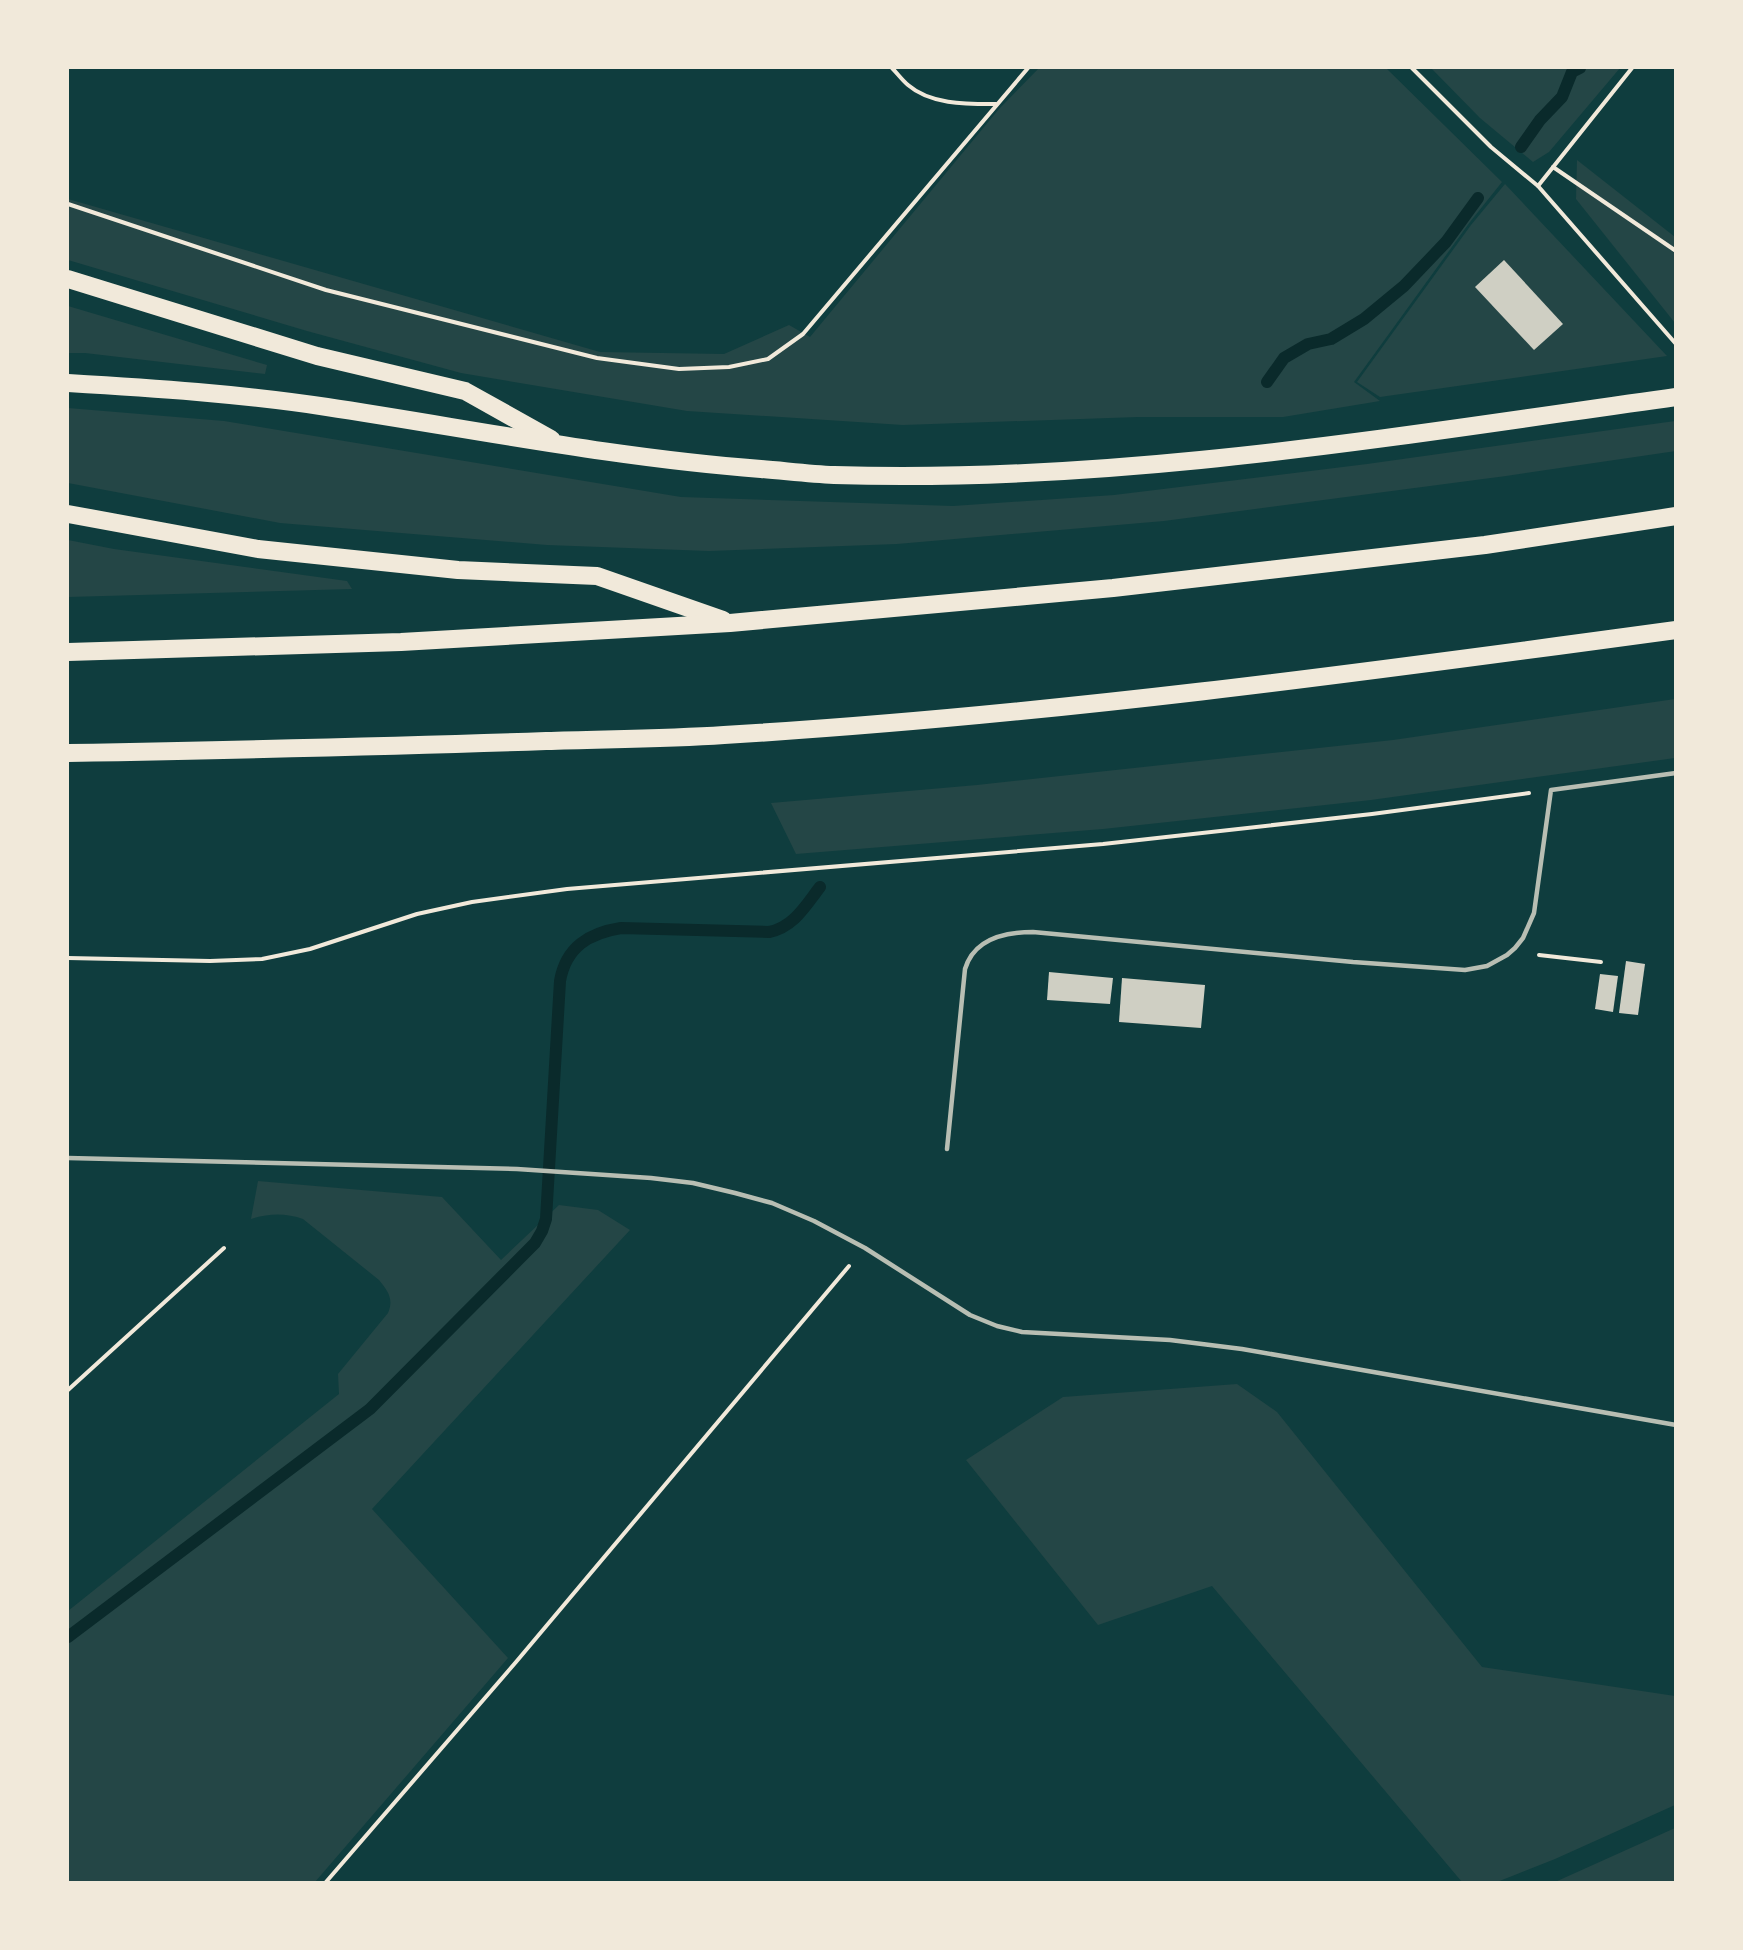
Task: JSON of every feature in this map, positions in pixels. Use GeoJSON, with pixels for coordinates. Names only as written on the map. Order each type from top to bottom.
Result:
{"type":"FeatureCollection","features":[{"type":"Feature","properties":{"kind":"highway"},"geometry":{"type":"LineString","coordinates":[[68,279],[317,356],[465,392],[564,447]]}},
{"type":"Feature","properties":{"kind":"highway"},"geometry":{"type":"LineString","coordinates":[[68,383],[174,389],[322,407],[564,447],[693,464],[831,475],[974,476],[1100,470],[1253,454],[1676,397]]}},
{"type":"Feature","properties":{"kind":"highway"},"geometry":{"type":"LineString","coordinates":[[68,514],[258,549],[458,570],[597,576],[730,623]]}},
{"type":"Feature","properties":{"kind":"highway"},"geometry":{"type":"LineString","coordinates":[[68,652],[401,642],[730,623],[1113,588],[1485,544],[1676,516]]}},
{"type":"Feature","properties":{"kind":"highway"},"geometry":{"type":"LineString","coordinates":[[68,753],[420,746],[711,736],[860,725],[1108,701],[1424,664],[1676,630]]}},
{"type":"Feature","properties":{"kind":"lane"},"geometry":{"type":"LineString","coordinates":[[947,1149],[965,969],[973,952],[988,940],[1019,932],[1062,934],[1353,962],[1465,969],[1487,966],[1502,959],[1515,948],[1523,938],[1534,913],[1551,790],[1676,773]]}},
{"type":"Feature","properties":{"kind":"lane"},"geometry":{"type":"LineString","coordinates":[[68,1158],[517,1169],[672,1181],[735,1193],[772,1203],[814,1221],[865,1248],[970,1316],[997,1326],[1022,1332],[1170,1340],[1242,1349],[1676,1425]]}},
{"type":"Feature","properties":{"kind":"path"},"geometry":{"type":"LineString","coordinates":[[892,68],[909,87],[939,101],[996,104]]}},
{"type":"Feature","properties":{"kind":"path"},"geometry":{"type":"LineString","coordinates":[[68,204],[326,290],[585,356],[679,369],[729,367],[768,358],[803,334],[1028,68]]}},
{"type":"Feature","properties":{"kind":"path"},"geometry":{"type":"LineString","coordinates":[[1412,68],[1491,147],[1538,186],[1676,344]]}},
{"type":"Feature","properties":{"kind":"path"},"geometry":{"type":"LineString","coordinates":[[1538,186],[1632,68]]}},
{"type":"Feature","properties":{"kind":"path"},"geometry":{"type":"LineString","coordinates":[[1552,167],[1676,251]]}},
{"type":"Feature","properties":{"kind":"path"},"geometry":{"type":"LineString","coordinates":[[68,958],[210,961],[262,958],[310,949],[417,914],[472,902],[567,889],[1102,844],[1372,814],[1551,790]]}},
{"type":"Feature","properties":{"kind":"path"},"geometry":{"type":"LineString","coordinates":[[1515,948],[1527,954],[1601,963]]}},
{"type":"Feature","properties":{"kind":"path"},"geometry":{"type":"LineString","coordinates":[[68,1390],[225,1248]]}},
{"type":"Feature","properties":{"kind":"path"},"geometry":{"type":"LineString","coordinates":[[326,1882],[516,1662],[865,1248]]}},
{"type":"Feature","properties":{"kind":"shaded area"},"geometry":{"type":"Polygon","coordinates":[[[1039,68],[1386,68],[1502,182],[1470,222],[1354,382],[1380,401],[1283,417],[1138,417],[903,425],[687,411],[461,373],[307,331],[68,260],[68,199],[600,352],[724,354],[789,325],[810,337],[999,109],[1039,68]]]}},
{"type":"Feature","properties":{"kind":"shaded area"},"geometry":{"type":"Polygon","coordinates":[[[1431,68],[1620,68],[1549,152],[1533,162],[1480,118],[1431,68]]]}},
{"type":"Feature","properties":{"kind":"shaded area"},"geometry":{"type":"Polygon","coordinates":[[[1577,160],[1675,237],[1675,323],[1576,199],[1577,160]]]}},
{"type":"Feature","properties":{"kind":"shaded area"},"geometry":{"type":"Polygon","coordinates":[[[1505,184],[1667,356],[1380,397],[1357,382],[1471,225],[1505,184]]]}},
{"type":"Feature","properties":{"kind":"shaded area"},"geometry":{"type":"Polygon","coordinates":[[[68,306],[267,365],[265,374],[85,353],[68,353],[68,306]]]}},
{"type":"Feature","properties":{"kind":"shaded area"},"geometry":{"type":"Polygon","coordinates":[[[68,408],[224,421],[681,497],[953,506],[1114,495],[1367,464],[1675,421],[1676,451],[1164,521],[897,544],[709,551],[547,545],[280,523],[68,483],[68,408]]]}},
{"type":"Feature","properties":{"kind":"shaded area"},"geometry":{"type":"Polygon","coordinates":[[[68,540],[114,549],[347,581],[352,589],[68,597],[68,540]]]}},
{"type":"Feature","properties":{"kind":"shaded area"},"geometry":{"type":"Polygon","coordinates":[[[1675,699],[1675,758],[1371,800],[1103,829],[796,854],[771,803],[977,785],[1393,740],[1675,699]]]}},
{"type":"Feature","properties":{"kind":"shaded area"},"geometry":{"type":"Polygon","coordinates":[[[258,1181],[442,1197],[501,1260],[559,1205],[598,1210],[630,1230],[372,1509],[508,1658],[315,1882],[68,1882],[68,1611],[339,1394],[338,1374],[390,1308],[389,1295],[379,1280],[303,1219],[277,1214],[251,1219],[258,1181]]]}},
{"type":"Feature","properties":{"kind":"shaded area"},"geometry":{"type":"Polygon","coordinates":[[[1237,1384],[1277,1412],[1482,1667],[1675,1696],[1675,1805],[1555,1859],[1497,1882],[1462,1882],[1212,1586],[1098,1625],[966,1460],[1063,1397],[1237,1384]]]}},
{"type":"Feature","properties":{"kind":"shaded area"},"geometry":{"type":"Polygon","coordinates":[[[1675,1828],[1675,1882],[1555,1882],[1675,1828]]]}},
{"type":"Feature","properties":{"kind":"building"},"geometry":{"type":"Polygon","coordinates":[[[1504,260],[1563,324],[1534,350],[1475,287],[1504,260]]]}},
{"type":"Feature","properties":{"kind":"building"},"geometry":{"type":"Polygon","coordinates":[[[1626,961],[1645,964],[1638,1015],[1619,1013],[1626,961]]]}},
{"type":"Feature","properties":{"kind":"building"},"geometry":{"type":"Polygon","coordinates":[[[1049,972],[1113,978],[1110,1004],[1047,1000],[1049,972]]]}},
{"type":"Feature","properties":{"kind":"building"},"geometry":{"type":"Polygon","coordinates":[[[1600,974],[1618,976],[1613,1012],[1595,1009],[1600,974]]]}},
{"type":"Feature","properties":{"kind":"building"},"geometry":{"type":"Polygon","coordinates":[[[1122,978],[1205,985],[1201,1028],[1119,1022],[1122,978]]]}},
{"type":"Feature","properties":{"kind":"waterway"},"geometry":{"type":"LineString","coordinates":[[1521,147],[1540,120],[1562,97],[1572,72],[1580,68]]}},
{"type":"Feature","properties":{"kind":"waterway"},"geometry":{"type":"LineString","coordinates":[[1267,382],[1284,358],[1308,344],[1331,339],[1364,319],[1404,286],[1446,242],[1478,198]]}},
{"type":"Feature","properties":{"kind":"waterway"},"geometry":{"type":"LineString","coordinates":[[68,1637],[370,1409],[535,1243],[546,1219],[560,981],[568,959],[581,944],[589,938],[621,928],[769,932],[792,920],[820,887]]}}]}
